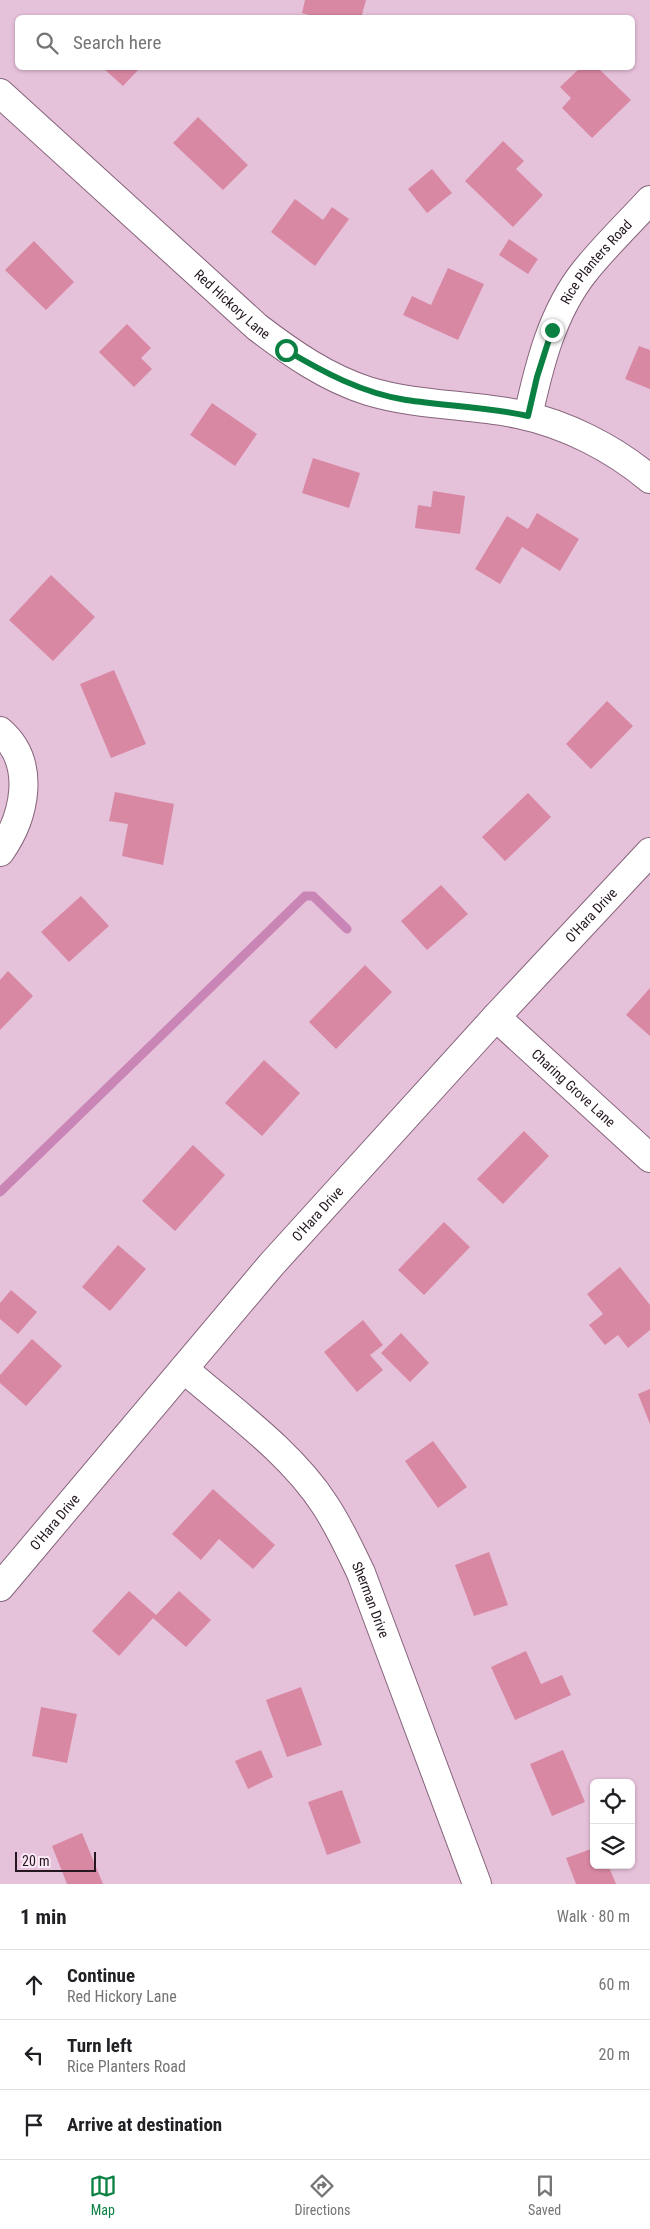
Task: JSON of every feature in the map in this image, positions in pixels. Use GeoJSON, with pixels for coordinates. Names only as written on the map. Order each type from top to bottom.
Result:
{"type":"FeatureCollection","features":[{"type":"Feature","properties":{"kind":"street","name":"Red Hickory Lane"},"geometry":{"type":"LineString","coordinates":[[0,93],[257,327],[286,350],[313,366],[368,391],[404,400],[528,416],[560,426],[606,448],[650,479]]}},
{"type":"Feature","properties":{"kind":"street","name":"Rice Planters Road"},"geometry":{"type":"LineString","coordinates":[[528,416],[537,377],[552,330],[568,296],[585,270],[650,200]]}},
{"type":"Feature","properties":{"kind":"street"},"geometry":{"type":"LineString","coordinates":[[0,731],[13,747],[20,764],[24,784],[21,809],[10,836],[0,852]]}},
{"type":"Feature","properties":{"kind":"street","name":"O'Hara Drive"},"geometry":{"type":"LineString","coordinates":[[0,1587],[271,1265],[496,1017],[650,852]]}},
{"type":"Feature","properties":{"kind":"street","name":"Charing Grove Lane"},"geometry":{"type":"LineString","coordinates":[[496,1017],[650,1158]]}},
{"type":"Feature","properties":{"kind":"street","name":"Sherman Drive"},"geometry":{"type":"LineString","coordinates":[[184,1369],[268,1442],[302,1475],[324,1504],[343,1534],[360,1573],[477,1884]]}},
{"type":"Feature","properties":{"kind":"building"},"geometry":{"type":"Polygon","coordinates":[[[305,0],[366,0],[362,15],[309,15],[302,13],[305,0]]]}},
{"type":"Feature","properties":{"kind":"building"},"geometry":{"type":"Polygon","coordinates":[[[105,70],[138,70],[123,86],[105,70]]]}},
{"type":"Feature","properties":{"kind":"building"},"geometry":{"type":"Polygon","coordinates":[[[578,70],[600,70],[631,100],[592,138],[562,108],[571,98],[560,87],[578,70]]]}},
{"type":"Feature","properties":{"kind":"building"},"geometry":{"type":"Polygon","coordinates":[[[198,117],[248,165],[223,190],[173,143],[198,117]]]}},
{"type":"Feature","properties":{"kind":"building"},"geometry":{"type":"Polygon","coordinates":[[[503,141],[524,161],[516,169],[543,195],[513,227],[465,181],[503,141]]]}},
{"type":"Feature","properties":{"kind":"building"},"geometry":{"type":"Polygon","coordinates":[[[432,169],[452,193],[427,213],[408,189],[432,169]]]}},
{"type":"Feature","properties":{"kind":"building"},"geometry":{"type":"Polygon","coordinates":[[[295,199],[323,220],[332,207],[349,219],[315,266],[271,232],[295,199]]]}},
{"type":"Feature","properties":{"kind":"building"},"geometry":{"type":"Polygon","coordinates":[[[509,239],[538,259],[528,274],[499,255],[509,239]]]}},
{"type":"Feature","properties":{"kind":"building"},"geometry":{"type":"Polygon","coordinates":[[[34,241],[74,282],[46,310],[5,270],[34,241]]]}},
{"type":"Feature","properties":{"kind":"building"},"geometry":{"type":"Polygon","coordinates":[[[448,268],[484,284],[458,340],[403,315],[412,296],[431,305],[448,268]]]}},
{"type":"Feature","properties":{"kind":"building"},"geometry":{"type":"Polygon","coordinates":[[[127,324],[151,348],[141,358],[152,369],[134,387],[99,352],[127,324]]]}},
{"type":"Feature","properties":{"kind":"building"},"geometry":{"type":"Polygon","coordinates":[[[639,346],[650,350],[650,389],[625,379],[639,346]]]}},
{"type":"Feature","properties":{"kind":"building"},"geometry":{"type":"Polygon","coordinates":[[[212,403],[257,434],[235,466],[190,435],[212,403]]]}},
{"type":"Feature","properties":{"kind":"building"},"geometry":{"type":"Polygon","coordinates":[[[313,458],[360,473],[349,508],[302,493],[313,458]]]}},
{"type":"Feature","properties":{"kind":"building"},"geometry":{"type":"Polygon","coordinates":[[[433,491],[465,496],[460,534],[415,528],[418,505],[431,507],[433,491]]]}},
{"type":"Feature","properties":{"kind":"building"},"geometry":{"type":"Polygon","coordinates":[[[537,513],[579,539],[560,571],[522,547],[500,584],[475,569],[507,516],[528,529],[537,513]]]}},
{"type":"Feature","properties":{"kind":"building"},"geometry":{"type":"Polygon","coordinates":[[[51,575],[95,617],[53,661],[9,620],[51,575]]]}},
{"type":"Feature","properties":{"kind":"building"},"geometry":{"type":"Polygon","coordinates":[[[114,670],[146,744],[111,758],[80,684],[114,670]]]}},
{"type":"Feature","properties":{"kind":"building"},"geometry":{"type":"Polygon","coordinates":[[[607,701],[633,726],[591,769],[566,744],[607,701]]]}},
{"type":"Feature","properties":{"kind":"building"},"geometry":{"type":"Polygon","coordinates":[[[115,792],[174,804],[163,865],[122,856],[128,824],[109,821],[115,792]]]}},
{"type":"Feature","properties":{"kind":"building"},"geometry":{"type":"Polygon","coordinates":[[[528,793],[551,817],[505,861],[482,837],[528,793]]]}},
{"type":"Feature","properties":{"kind":"building"},"geometry":{"type":"Polygon","coordinates":[[[441,885],[468,914],[427,950],[401,921],[441,885]]]}},
{"type":"Feature","properties":{"kind":"building"},"geometry":{"type":"Polygon","coordinates":[[[81,896],[109,926],[69,962],[41,932],[81,896]]]}},
{"type":"Feature","properties":{"kind":"building"},"geometry":{"type":"Polygon","coordinates":[[[365,965],[392,992],[336,1049],[309,1022],[365,965]]]}},
{"type":"Feature","properties":{"kind":"building"},"geometry":{"type":"Polygon","coordinates":[[[8,971],[33,996],[0,1030],[0,980],[8,971]]]}},
{"type":"Feature","properties":{"kind":"building"},"geometry":{"type":"Polygon","coordinates":[[[650,988],[650,1036],[626,1015],[650,988]]]}},
{"type":"Feature","properties":{"kind":"building"},"geometry":{"type":"Polygon","coordinates":[[[264,1060],[300,1093],[262,1136],[225,1103],[264,1060]]]}},
{"type":"Feature","properties":{"kind":"building"},"geometry":{"type":"Polygon","coordinates":[[[524,1131],[549,1156],[503,1204],[477,1179],[524,1131]]]}},
{"type":"Feature","properties":{"kind":"building"},"geometry":{"type":"Polygon","coordinates":[[[193,1145],[225,1175],[175,1231],[142,1201],[193,1145]]]}},
{"type":"Feature","properties":{"kind":"building"},"geometry":{"type":"Polygon","coordinates":[[[444,1222],[470,1247],[424,1295],[398,1270],[444,1222]]]}},
{"type":"Feature","properties":{"kind":"building"},"geometry":{"type":"Polygon","coordinates":[[[118,1245],[146,1269],[110,1311],[82,1287],[118,1245]]]}},
{"type":"Feature","properties":{"kind":"building"},"geometry":{"type":"Polygon","coordinates":[[[620,1267],[650,1305],[650,1330],[628,1348],[618,1335],[605,1345],[589,1325],[603,1314],[587,1294],[620,1267]]]}},
{"type":"Feature","properties":{"kind":"building"},"geometry":{"type":"Polygon","coordinates":[[[11,1290],[37,1312],[18,1334],[0,1319],[0,1303],[11,1290]]]}},
{"type":"Feature","properties":{"kind":"building"},"geometry":{"type":"Polygon","coordinates":[[[363,1320],[383,1345],[370,1355],[383,1370],[357,1392],[324,1352],[363,1320]]]}},
{"type":"Feature","properties":{"kind":"building"},"geometry":{"type":"Polygon","coordinates":[[[401,1333],[429,1363],[410,1382],[381,1353],[401,1333]]]}},
{"type":"Feature","properties":{"kind":"building"},"geometry":{"type":"Polygon","coordinates":[[[32,1339],[62,1366],[26,1406],[0,1383],[0,1375],[32,1339]]]}},
{"type":"Feature","properties":{"kind":"building"},"geometry":{"type":"Polygon","coordinates":[[[650,1389],[650,1424],[638,1394],[650,1389]]]}},
{"type":"Feature","properties":{"kind":"building"},"geometry":{"type":"Polygon","coordinates":[[[433,1441],[467,1487],[438,1508],[405,1461],[433,1441]]]}},
{"type":"Feature","properties":{"kind":"building"},"geometry":{"type":"Polygon","coordinates":[[[213,1489],[275,1545],[253,1569],[219,1539],[201,1560],[172,1534],[213,1489]]]}},
{"type":"Feature","properties":{"kind":"building"},"geometry":{"type":"Polygon","coordinates":[[[489,1552],[508,1605],[474,1616],[455,1565],[489,1552]]]}},
{"type":"Feature","properties":{"kind":"building"},"geometry":{"type":"Polygon","coordinates":[[[129,1591],[156,1615],[179,1591],[211,1620],[186,1647],[153,1618],[119,1656],[92,1631],[129,1591]]]}},
{"type":"Feature","properties":{"kind":"building"},"geometry":{"type":"Polygon","coordinates":[[[526,1651],[541,1684],[562,1675],[571,1695],[515,1720],[491,1667],[526,1651]]]}},
{"type":"Feature","properties":{"kind":"building"},"geometry":{"type":"Polygon","coordinates":[[[301,1687],[322,1745],[287,1757],[266,1700],[301,1687]]]}},
{"type":"Feature","properties":{"kind":"building"},"geometry":{"type":"Polygon","coordinates":[[[41,1707],[77,1714],[67,1763],[32,1756],[41,1707]]]}},
{"type":"Feature","properties":{"kind":"building"},"geometry":{"type":"Polygon","coordinates":[[[261,1750],[273,1777],[248,1789],[235,1761],[261,1750]]]}},
{"type":"Feature","properties":{"kind":"building"},"geometry":{"type":"Polygon","coordinates":[[[563,1750],[585,1802],[552,1816],[530,1764],[563,1750]]]}},
{"type":"Feature","properties":{"kind":"building"},"geometry":{"type":"Polygon","coordinates":[[[342,1790],[361,1843],[327,1855],[308,1802],[342,1790]]]}},
{"type":"Feature","properties":{"kind":"building"},"geometry":{"type":"Polygon","coordinates":[[[82,1833],[103,1884],[67,1884],[52,1846],[82,1833]]]}},
{"type":"Feature","properties":{"kind":"building"},"geometry":{"type":"Polygon","coordinates":[[[590,1849],[590,1869],[610,1869],[616,1884],[576,1884],[566,1858],[590,1849]]]}},
{"type":"Feature","properties":{"kind":"waterway"},"geometry":{"type":"LineString","coordinates":[[0,1192],[305,896],[313,896],[347,929]]}},
{"type":"Feature","properties":{"kind":"route"},"geometry":{"type":"LineString","coordinates":[[286,350],[313,366],[368,391],[404,400],[528,416],[537,377],[552,330]]}}]}
